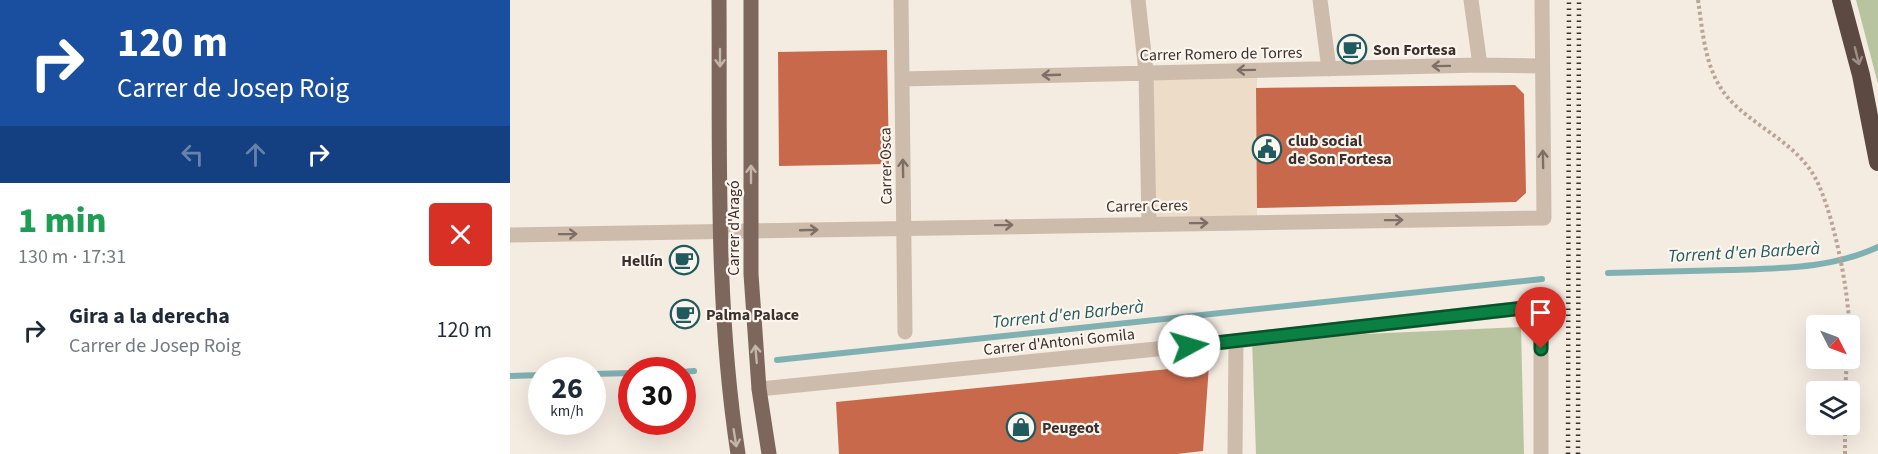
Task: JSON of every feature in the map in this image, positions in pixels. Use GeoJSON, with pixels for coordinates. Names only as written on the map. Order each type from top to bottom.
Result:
{"type":"FeatureCollection","features":[{"type":"Feature","properties":{"kind":"highway"},"geometry":{"type":"LineString","coordinates":[[1841,0],[1861,75],[1878,162]]}},
{"type":"Feature","properties":{"kind":"main road","name":"Carrer d'Aragó"},"geometry":{"type":"LineString","coordinates":[[719,0],[720,233],[724,349],[738,454]]}},
{"type":"Feature","properties":{"kind":"main road","name":"Carrer d'Aragó"},"geometry":{"type":"LineString","coordinates":[[751,0],[751,274],[759,389],[769,454]]}},
{"type":"Feature","properties":{"kind":"street","name":"Carrer Osca"},"geometry":{"type":"LineString","coordinates":[[901,0],[905,333]]}},
{"type":"Feature","properties":{"kind":"street"},"geometry":{"type":"LineString","coordinates":[[1138,0],[1146,72],[1149,223]]}},
{"type":"Feature","properties":{"kind":"street"},"geometry":{"type":"LineString","coordinates":[[1320,0],[1329,69]]}},
{"type":"Feature","properties":{"kind":"street"},"geometry":{"type":"LineString","coordinates":[[1471,0],[1480,65]]}},
{"type":"Feature","properties":{"kind":"street"},"geometry":{"type":"LineString","coordinates":[[1541,66],[1542,0]]}},
{"type":"Feature","properties":{"kind":"street","name":"Carrer Romero de Torres"},"geometry":{"type":"LineString","coordinates":[[902,79],[1480,65],[1541,66]]}},
{"type":"Feature","properties":{"kind":"street","name":"Carrer Ceres"},"geometry":{"type":"LineString","coordinates":[[510,235],[1544,218],[1541,66]]}},
{"type":"Feature","properties":{"kind":"street","name":"Carrer d'Antoni Gomila"},"geometry":{"type":"LineString","coordinates":[[759,389],[1236,341],[1541,306],[1542,454]]}},
{"type":"Feature","properties":{"kind":"street"},"geometry":{"type":"LineString","coordinates":[[1235,454],[1236,341]]}},
{"type":"Feature","properties":{"kind":"path"},"geometry":{"type":"LineString","coordinates":[[1698,0],[1707,58],[1718,83],[1730,99],[1791,147],[1811,170],[1820,188],[1843,273],[1848,315]]}},
{"type":"Feature","properties":{"kind":"path"},"geometry":{"type":"LineString","coordinates":[[1845,435],[1845,454]]}},
{"type":"Feature","properties":{"kind":"green space"},"geometry":{"type":"Polygon","coordinates":[[[1856,0],[1878,0],[1878,84],[1856,0]]]}},
{"type":"Feature","properties":{"kind":"green space"},"geometry":{"type":"Polygon","coordinates":[[[1521,327],[1524,454],[1256,454],[1252,339],[1521,327]]]}},
{"type":"Feature","properties":{"kind":"shaded area"},"geometry":{"type":"Polygon","coordinates":[[[1257,70],[1257,222],[1149,223],[1146,72],[1257,70]]]}},
{"type":"Feature","properties":{"kind":"building"},"geometry":{"type":"Polygon","coordinates":[[[887,50],[889,164],[779,166],[778,52],[887,50]]]}},
{"type":"Feature","properties":{"kind":"building"},"geometry":{"type":"Polygon","coordinates":[[[1515,85],[1524,94],[1526,193],[1516,202],[1257,208],[1256,88],[1515,85]]]}},
{"type":"Feature","properties":{"kind":"building","name":"Peugeot"},"geometry":{"type":"Polygon","coordinates":[[[1209,365],[1203,451],[1177,454],[839,454],[836,402],[1209,365]]]}},
{"type":"Feature","properties":{"kind":"waterway","name":"Torrent d'en Barberà"},"geometry":{"type":"LineString","coordinates":[[1608,273],[1786,268],[1842,260],[1878,247]]}},
{"type":"Feature","properties":{"kind":"waterway","name":"Torrent d'en Barberà"},"geometry":{"type":"LineString","coordinates":[[777,360],[1542,279]]}},
{"type":"Feature","properties":{"kind":"waterway","name":"Torrent d'en Barberà"},"geometry":{"type":"LineString","coordinates":[[606,374],[618,373]]}},
{"type":"Feature","properties":{"kind":"waterway","name":"Torrent d'en Barberà"},"geometry":{"type":"LineString","coordinates":[[510,376],[528,375]]}},
{"type":"Feature","properties":{"kind":"railway"},"geometry":{"type":"LineString","coordinates":[[1568,454],[1569,0]]}},
{"type":"Feature","properties":{"kind":"railway"},"geometry":{"type":"LineString","coordinates":[[1578,454],[1579,0]]}},
{"type":"Feature","properties":{"kind":"place","name":"Son Fortesa"},"geometry":{"type":"Point","coordinates":[1352,49]}},
{"type":"Feature","properties":{"kind":"place","name":"club social de Son Fortesa"},"geometry":{"type":"Point","coordinates":[1267,149]}},
{"type":"Feature","properties":{"kind":"place","name":"Hellín"},"geometry":{"type":"Point","coordinates":[684,260]}},
{"type":"Feature","properties":{"kind":"place","name":"Palma Palace"},"geometry":{"type":"Point","coordinates":[685,314]}},
{"type":"Feature","properties":{"kind":"place","name":"Peugeot"},"geometry":{"type":"Point","coordinates":[1021,427]}},
{"type":"Feature","properties":{"kind":"route"},"geometry":{"type":"LineString","coordinates":[[1189,346],[1541,306],[1541,349]]}}]}
